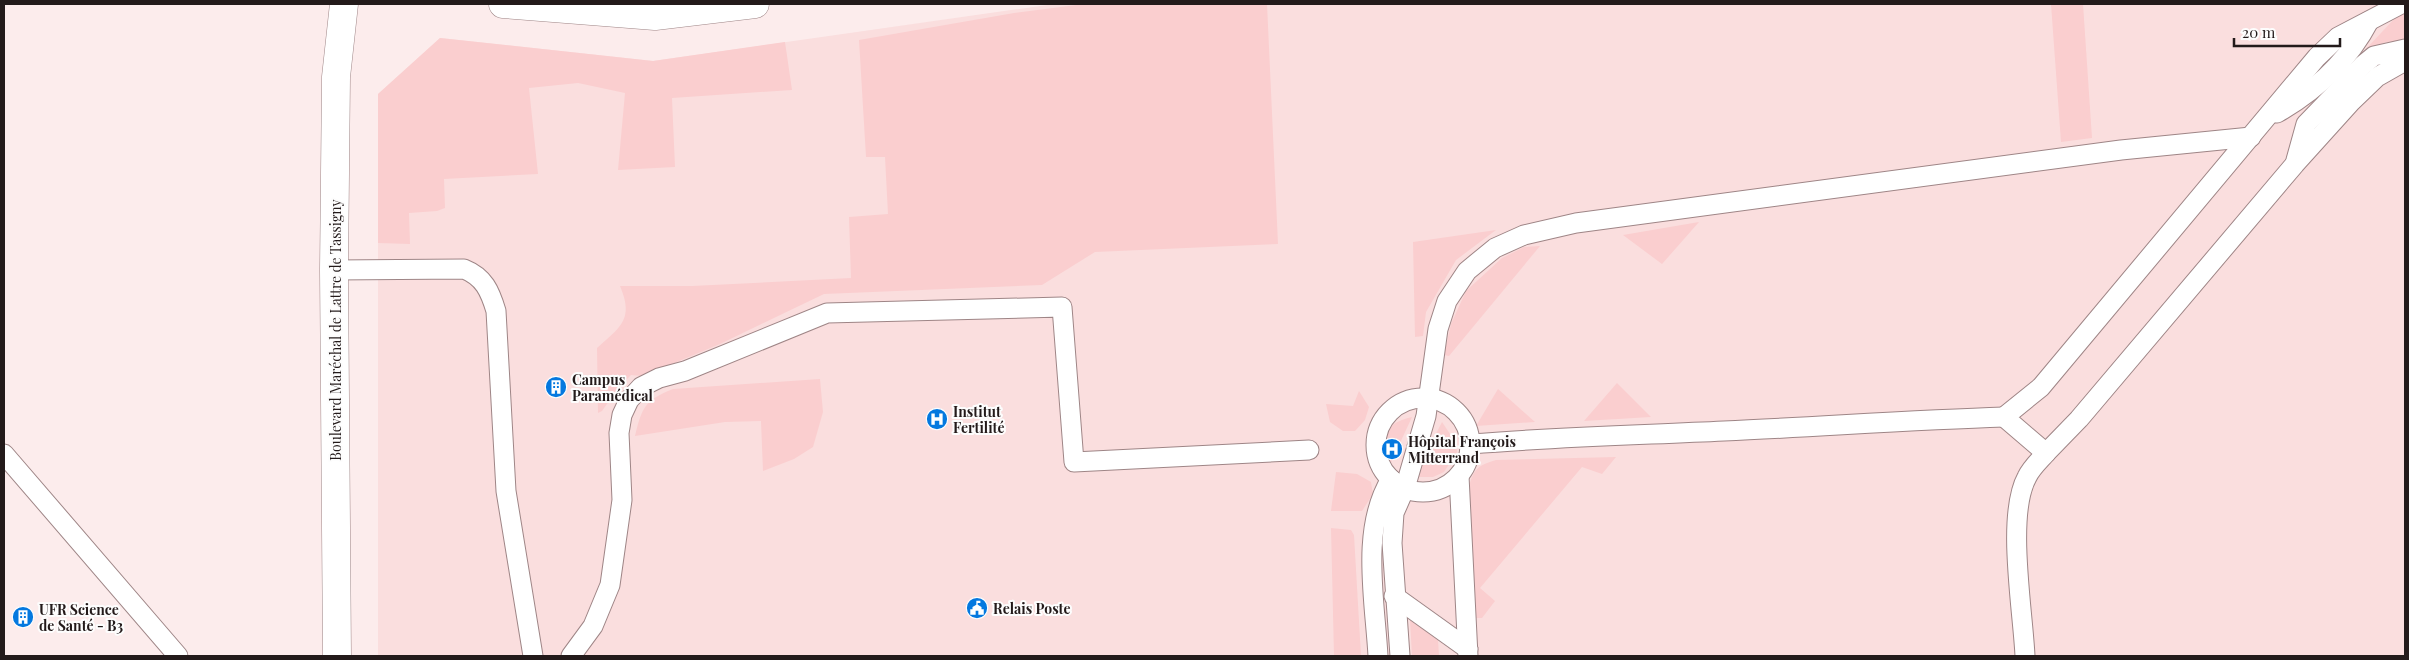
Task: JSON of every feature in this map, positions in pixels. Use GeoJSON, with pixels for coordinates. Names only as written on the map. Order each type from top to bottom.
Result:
{"type":"FeatureCollection","features":[{"type":"Feature","properties":{"kind":"street","name":"Boulevard Maréchal de Lattre de Tassigny"},"geometry":{"type":"LineString","coordinates":[[337,656],[334,270],[336,77],[344,4]]}},
{"type":"Feature","properties":{"kind":"street"},"geometry":{"type":"LineString","coordinates":[[503,4],[655,16],[755,4]]}},
{"type":"Feature","properties":{"kind":"lane"},"geometry":{"type":"LineString","coordinates":[[2368,22],[2377,4]]}},
{"type":"Feature","properties":{"kind":"lane"},"geometry":{"type":"LineString","coordinates":[[1471,444],[1539,438],[1656,435],[1888,421],[2004,417],[2041,387],[2329,45],[2338,37],[2401,4]]}},
{"type":"Feature","properties":{"kind":"lane"},"geometry":{"type":"LineString","coordinates":[[2295,164],[2306,124],[2362,65],[2374,56],[2405,49]]}},
{"type":"Feature","properties":{"kind":"lane"},"geometry":{"type":"LineString","coordinates":[[2025,656],[2016,538],[2019,501],[2027,476],[2079,419],[2295,164],[2351,102],[2377,77],[2405,61]]}},
{"type":"Feature","properties":{"kind":"lane"},"geometry":{"type":"LineString","coordinates":[[1400,656],[1398,607],[1394,596],[1392,543],[1398,484],[1426,416],[1427,397],[1438,329],[1447,301],[1467,271],[1495,248],[1524,235],[1568,224],[2121,150],[2251,137]]}},
{"type":"Feature","properties":{"kind":"lane"},"geometry":{"type":"LineString","coordinates":[[334,270],[464,269],[474,273],[485,283],[491,294],[496,312],[506,491],[533,656]]}},
{"type":"Feature","properties":{"kind":"lane"},"geometry":{"type":"LineString","coordinates":[[572,656],[593,626],[610,585],[622,500],[619,433],[622,415],[629,400],[641,387],[659,378],[685,371],[827,313],[1062,307],[1074,462],[1308,450]]}},
{"type":"Feature","properties":{"kind":"lane"},"geometry":{"type":"LineString","coordinates":[[1427,397],[1442,401],[1463,418],[1471,444],[1470,456],[1459,476],[1448,486],[1434,492],[1419,492],[1398,484],[1381,465],[1376,448],[1377,433],[1383,420],[1393,408],[1406,401],[1427,397]]}},
{"type":"Feature","properties":{"kind":"lane"},"geometry":{"type":"LineString","coordinates":[[2004,417],[2046,453]]}},
{"type":"Feature","properties":{"kind":"lane"},"geometry":{"type":"LineString","coordinates":[[4,454],[178,656]]}},
{"type":"Feature","properties":{"kind":"lane"},"geometry":{"type":"LineString","coordinates":[[1459,476],[1468,653]]}},
{"type":"Feature","properties":{"kind":"lane"},"geometry":{"type":"LineString","coordinates":[[1378,656],[1372,543],[1377,507],[1398,484]]}},
{"type":"Feature","properties":{"kind":"lane"},"geometry":{"type":"LineString","coordinates":[[1394,596],[1468,653]]}},
{"type":"Feature","properties":{"kind":"shaded area","name":"Hôpital François Mitterrand"},"geometry":{"type":"Polygon","coordinates":[[[1054,4],[2405,4],[2405,656],[378,656],[378,94],[440,38],[653,61],[1054,4]]]}},
{"type":"Feature","properties":{"kind":"shaded area"},"geometry":{"type":"Polygon","coordinates":[[[1084,4],[1267,4],[1278,244],[1095,252],[1042,285],[824,294],[720,344],[641,376],[631,375],[618,388],[602,411],[598,413],[597,348],[623,322],[626,307],[620,286],[692,286],[851,278],[849,217],[888,214],[885,157],[866,157],[859,40],[1014,13],[1084,4]]]}},
{"type":"Feature","properties":{"kind":"shaded area"},"geometry":{"type":"Polygon","coordinates":[[[2051,4],[2083,4],[2092,138],[2061,142],[2051,4]]]}},
{"type":"Feature","properties":{"kind":"shaded area"},"geometry":{"type":"Polygon","coordinates":[[[2405,11],[2405,40],[2386,42],[2364,51],[2398,15],[2405,11]]]}},
{"type":"Feature","properties":{"kind":"shaded area"},"geometry":{"type":"Polygon","coordinates":[[[440,38],[653,61],[785,42],[792,90],[672,98],[675,167],[618,170],[625,93],[578,83],[529,88],[538,174],[444,179],[445,208],[437,211],[409,213],[410,244],[378,243],[378,94],[440,38]]]}},
{"type":"Feature","properties":{"kind":"shaded area"},"geometry":{"type":"Polygon","coordinates":[[[1699,222],[1662,264],[1623,235],[1699,222]]]}},
{"type":"Feature","properties":{"kind":"shaded area"},"geometry":{"type":"Polygon","coordinates":[[[1496,230],[1456,260],[1426,312],[1423,336],[1415,337],[1413,242],[1496,230]]]}},
{"type":"Feature","properties":{"kind":"shaded area"},"geometry":{"type":"Polygon","coordinates":[[[1540,246],[1449,356],[1444,355],[1451,324],[1466,291],[1502,258],[1524,247],[1540,246]]]}},
{"type":"Feature","properties":{"kind":"shaded area"},"geometry":{"type":"Polygon","coordinates":[[[820,379],[823,412],[813,447],[794,459],[763,471],[761,421],[725,422],[635,436],[640,418],[646,406],[656,397],[673,389],[820,379]]]}},
{"type":"Feature","properties":{"kind":"shaded area"},"geometry":{"type":"Polygon","coordinates":[[[1617,383],[1651,417],[1584,421],[1617,383]]]}},
{"type":"Feature","properties":{"kind":"shaded area"},"geometry":{"type":"Polygon","coordinates":[[[1498,389],[1535,422],[1476,426],[1498,389]]]}},
{"type":"Feature","properties":{"kind":"shaded area"},"geometry":{"type":"Polygon","coordinates":[[[1359,391],[1369,407],[1365,420],[1355,431],[1343,431],[1330,422],[1326,404],[1353,406],[1359,391]]]}},
{"type":"Feature","properties":{"kind":"shaded area"},"geometry":{"type":"Polygon","coordinates":[[[1412,417],[1388,469],[1382,450],[1384,435],[1393,424],[1412,417]]]}},
{"type":"Feature","properties":{"kind":"shaded area"},"geometry":{"type":"Polygon","coordinates":[[[1442,422],[1456,443],[1457,452],[1444,472],[1433,477],[1414,477],[1442,422]]]}},
{"type":"Feature","properties":{"kind":"shaded area"},"geometry":{"type":"Polygon","coordinates":[[[1616,457],[1602,474],[1582,467],[1480,588],[1495,601],[1482,618],[1475,618],[1469,487],[1472,476],[1477,469],[1496,460],[1616,457]]]}},
{"type":"Feature","properties":{"kind":"shaded area"},"geometry":{"type":"Polygon","coordinates":[[[1336,472],[1357,474],[1371,482],[1373,494],[1362,511],[1331,511],[1336,472]]]}},
{"type":"Feature","properties":{"kind":"shaded area"},"geometry":{"type":"Polygon","coordinates":[[[1331,528],[1351,530],[1354,535],[1361,656],[1334,656],[1331,528]]]}},
{"type":"Feature","properties":{"kind":"shaded area"},"geometry":{"type":"Polygon","coordinates":[[[1410,620],[1438,640],[1439,656],[1412,656],[1410,620]]]}},
{"type":"Feature","properties":{"kind":"place","name":"Campus Paramédical"},"geometry":{"type":"Point","coordinates":[556,387]}},
{"type":"Feature","properties":{"kind":"place","name":"Institut Fertilité"},"geometry":{"type":"Point","coordinates":[937,419]}},
{"type":"Feature","properties":{"kind":"place","name":"Hôpital François Mitterrand"},"geometry":{"type":"Point","coordinates":[1392,449]}},
{"type":"Feature","properties":{"kind":"place","name":"Relais Poste"},"geometry":{"type":"Point","coordinates":[977,608]}},
{"type":"Feature","properties":{"kind":"place","name":"UFR Science de Santé - B3"},"geometry":{"type":"Point","coordinates":[23,617]}}]}
